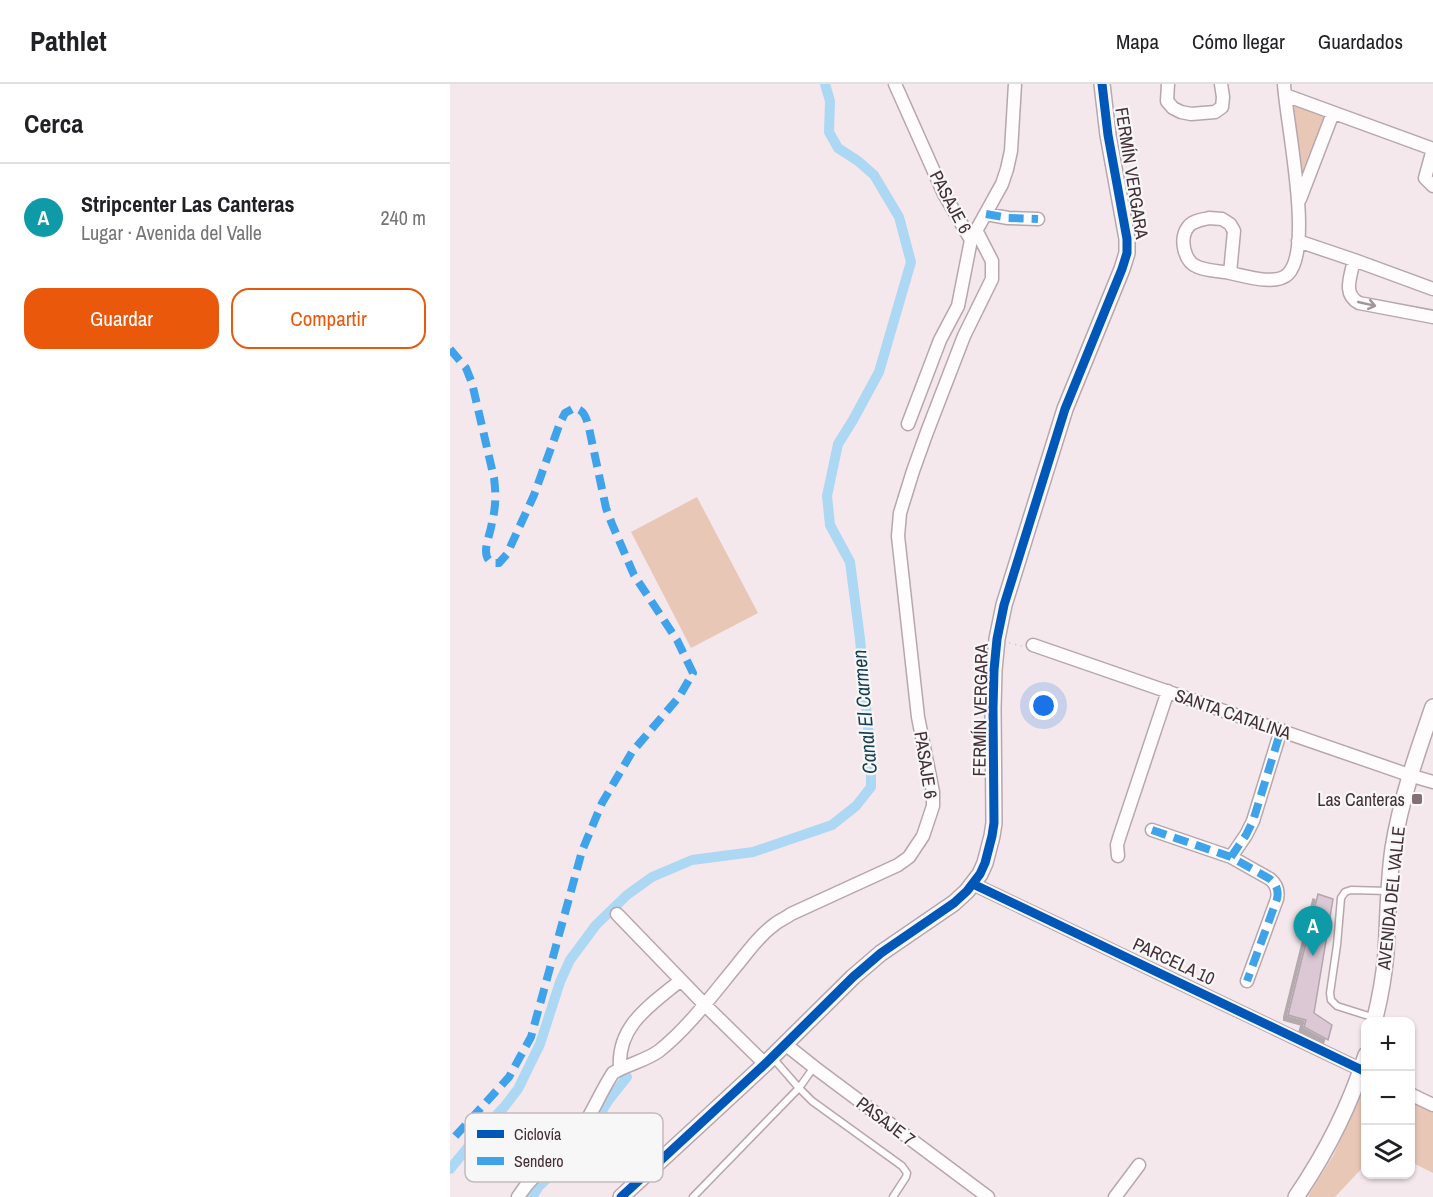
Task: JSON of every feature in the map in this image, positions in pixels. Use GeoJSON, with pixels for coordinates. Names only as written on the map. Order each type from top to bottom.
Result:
{"type":"FeatureCollection","features":[{"type":"Feature","properties":{"kind":"street","name":"PASAJE 6"},"geometry":{"type":"LineString","coordinates":[[620,1068],[638,1063],[658,1052],[678,1033],[759,939],[775,924],[898,865],[909,857],[923,837],[933,806],[933,792],[918,717],[898,536],[900,513],[927,432],[964,336],[992,279],[992,261],[944,195],[895,84]]}},
{"type":"Feature","properties":{"kind":"street"},"geometry":{"type":"LineString","coordinates":[[974,235],[1002,184],[1011,151],[1015,84]]}},
{"type":"Feature","properties":{"kind":"street","name":"FERMÍN VERGARA"},"geometry":{"type":"LineString","coordinates":[[663,1158],[769,1060],[853,977],[881,953],[954,903],[973,884],[985,862],[994,823],[993,708],[997,639],[1009,586],[1065,409],[1127,253],[1126,232],[1108,135],[1102,84]]}},
{"type":"Feature","properties":{"kind":"street"},"geometry":{"type":"LineString","coordinates":[[1168,84],[1167,101],[1173,108],[1191,114],[1215,112],[1222,106],[1221,84]]}},
{"type":"Feature","properties":{"kind":"street"},"geometry":{"type":"LineString","coordinates":[[1284,90],[1333,114],[1433,149],[1425,178],[1433,186]]}},
{"type":"Feature","properties":{"kind":"street"},"geometry":{"type":"LineString","coordinates":[[1230,273],[1234,231],[1230,224],[1222,219],[1209,219],[1194,222],[1188,226],[1184,235],[1185,255],[1188,261],[1198,267],[1230,273],[1263,279],[1276,279],[1287,275],[1295,262],[1299,201],[1284,90]]}},
{"type":"Feature","properties":{"kind":"street"},"geometry":{"type":"LineString","coordinates":[[1299,201],[1333,114]]}},
{"type":"Feature","properties":{"kind":"street"},"geometry":{"type":"LineString","coordinates":[[986,214],[1008,218],[1038,219]]}},
{"type":"Feature","properties":{"kind":"street","name":"PASAJE 6"},"geometry":{"type":"LineString","coordinates":[[908,424],[940,340],[958,306],[974,235]]}},
{"type":"Feature","properties":{"kind":"street"},"geometry":{"type":"LineString","coordinates":[[1298,241],[1433,289]]}},
{"type":"Feature","properties":{"kind":"street"},"geometry":{"type":"LineString","coordinates":[[1354,260],[1348,288],[1353,299],[1359,303],[1433,317]]}},
{"type":"Feature","properties":{"kind":"street","name":"SANTA CATALINA"},"geometry":{"type":"LineString","coordinates":[[1033,645],[1433,782]]}},
{"type":"Feature","properties":{"kind":"street"},"geometry":{"type":"LineString","coordinates":[[1118,856],[1119,838],[1168,691]]}},
{"type":"Feature","properties":{"kind":"street","name":"AVENIDA DEL VALLE"},"geometry":{"type":"LineString","coordinates":[[1376,1017],[1386,955],[1393,849],[1402,800],[1433,706]]}},
{"type":"Feature","properties":{"kind":"street"},"geometry":{"type":"LineString","coordinates":[[1231,857],[1253,821],[1281,730]]}},
{"type":"Feature","properties":{"kind":"street"},"geometry":{"type":"LineString","coordinates":[[1152,830],[1231,857],[1275,884],[1278,891],[1277,899],[1247,981]]}},
{"type":"Feature","properties":{"kind":"street","name":"PARCELA 10"},"geometry":{"type":"LineString","coordinates":[[973,884],[1361,1064]]}},
{"type":"Feature","properties":{"kind":"street"},"geometry":{"type":"LineString","coordinates":[[617,914],[704,1004],[769,1060]]}},
{"type":"Feature","properties":{"kind":"street"},"geometry":{"type":"LineString","coordinates":[[590,1113],[613,1072],[620,1068],[621,1045],[628,1029],[639,1015],[681,980]]}},
{"type":"Feature","properties":{"kind":"street","name":"PASAJE 7"},"geometry":{"type":"LineString","coordinates":[[785,1044],[988,1197]]}},
{"type":"Feature","properties":{"kind":"street"},"geometry":{"type":"LineString","coordinates":[[1296,1197],[1337,1128],[1361,1071]]}},
{"type":"Feature","properties":{"kind":"street"},"geometry":{"type":"LineString","coordinates":[[1415,1096],[1433,1105]]}},
{"type":"Feature","properties":{"kind":"street"},"geometry":{"type":"LineString","coordinates":[[1115,1197],[1139,1165]]}},
{"type":"Feature","properties":{"kind":"street"},"geometry":{"type":"LineString","coordinates":[[518,1197],[528,1182]]}},
{"type":"Feature","properties":{"kind":"street","name":"FERMÍN VERGARA"},"geometry":{"type":"LineString","coordinates":[[621,1197],[637,1182]]}},
{"type":"Feature","properties":{"kind":"lane"},"geometry":{"type":"LineString","coordinates":[[1367,1017],[1337,1006],[1331,1000],[1341,898],[1351,890],[1389,891]]}},
{"type":"Feature","properties":{"kind":"lane"},"geometry":{"type":"LineString","coordinates":[[769,1060],[812,1101],[902,1166],[907,1173],[906,1177],[893,1197]]}},
{"type":"Feature","properties":{"kind":"lane"},"geometry":{"type":"LineString","coordinates":[[693,1197],[799,1088],[814,1067]]}},
{"type":"Feature","properties":{"kind":"path"},"geometry":{"type":"LineString","coordinates":[[997,639],[1019,646],[1033,645]]}},
{"type":"Feature","properties":{"kind":"shaded area"},"geometry":{"type":"Polygon","coordinates":[[[1292,102],[1328,116],[1301,182],[1292,102]]]}},
{"type":"Feature","properties":{"kind":"shaded area"},"geometry":{"type":"Polygon","coordinates":[[[697,497],[758,613],[691,648],[631,532],[697,497]]]}},
{"type":"Feature","properties":{"kind":"shaded area"},"geometry":{"type":"Polygon","coordinates":[[[1361,1096],[1361,1169],[1335,1197],[1309,1197],[1333,1156],[1361,1096]]]}},
{"type":"Feature","properties":{"kind":"shaded area"},"geometry":{"type":"Polygon","coordinates":[[[1415,1102],[1433,1111],[1433,1173],[1415,1164],[1415,1102]]]}},
{"type":"Feature","properties":{"kind":"building"},"geometry":{"type":"Polygon","coordinates":[[[1318,894],[1333,899],[1314,1013],[1332,1025],[1328,1040],[1304,1027],[1306,1020],[1288,1015],[1318,894]]]}},
{"type":"Feature","properties":{"kind":"waterway","name":"Canal El Carmen"},"geometry":{"type":"LineString","coordinates":[[498,1113],[518,1089],[540,1044],[560,982],[570,960],[596,925],[627,895],[652,877],[692,860],[753,852],[832,825],[856,806],[871,787],[871,761],[860,639],[850,562],[830,525],[827,496],[838,444],[879,372],[911,262],[899,217],[874,175],[838,148],[829,132],[830,101],[825,84]]}},
{"type":"Feature","properties":{"kind":"waterway"},"geometry":{"type":"LineString","coordinates":[[601,1113],[627,1077]]}},
{"type":"Feature","properties":{"kind":"waterway","name":"Canal El Carmen"},"geometry":{"type":"LineString","coordinates":[[450,1169],[465,1151]]}},
{"type":"Feature","properties":{"kind":"waterway"},"geometry":{"type":"LineString","coordinates":[[532,1197],[543,1182]]}},
{"type":"Feature","properties":{"kind":"marked path"},"geometry":{"type":"LineString","coordinates":[[986,214],[1008,218],[1038,219]]}},
{"type":"Feature","properties":{"kind":"marked path"},"geometry":{"type":"LineString","coordinates":[[450,349],[466,368],[472,383],[494,478],[495,505],[486,548],[488,559],[492,563],[499,563],[507,554],[534,495],[565,413],[574,408],[581,411],[589,428],[606,508],[612,524],[634,575],[677,640],[693,673],[679,697],[632,752],[602,803],[582,851],[531,1037],[509,1077],[476,1113]]}},
{"type":"Feature","properties":{"kind":"marked path"},"geometry":{"type":"LineString","coordinates":[[1231,857],[1253,821],[1281,730]]}},
{"type":"Feature","properties":{"kind":"marked path"},"geometry":{"type":"LineString","coordinates":[[1152,830],[1231,857],[1270,879],[1275,885],[1278,893],[1277,899],[1247,981]]}},
{"type":"Feature","properties":{"kind":"marked path"},"geometry":{"type":"LineString","coordinates":[[450,1142],[465,1125]]}},
{"type":"Feature","properties":{"kind":"cycle path"},"geometry":{"type":"LineString","coordinates":[[663,1158],[765,1064],[853,977],[881,953],[954,903],[967,891],[985,863],[994,823],[994,670],[1004,605],[1065,409],[1127,253],[1127,239],[1108,135],[1102,84]]}},
{"type":"Feature","properties":{"kind":"cycle path"},"geometry":{"type":"LineString","coordinates":[[973,884],[1364,1071]]}},
{"type":"Feature","properties":{"kind":"cycle path"},"geometry":{"type":"LineString","coordinates":[[621,1197],[637,1182]]}},
{"type":"Feature","properties":{"kind":"place","name":"Las Canteras"},"geometry":{"type":"Point","coordinates":[1417,799]}},
{"type":"Feature","properties":{"kind":"place","name":"Stripcenter Las Canteras"},"geometry":{"type":"Point","coordinates":[1313,956]}}]}
